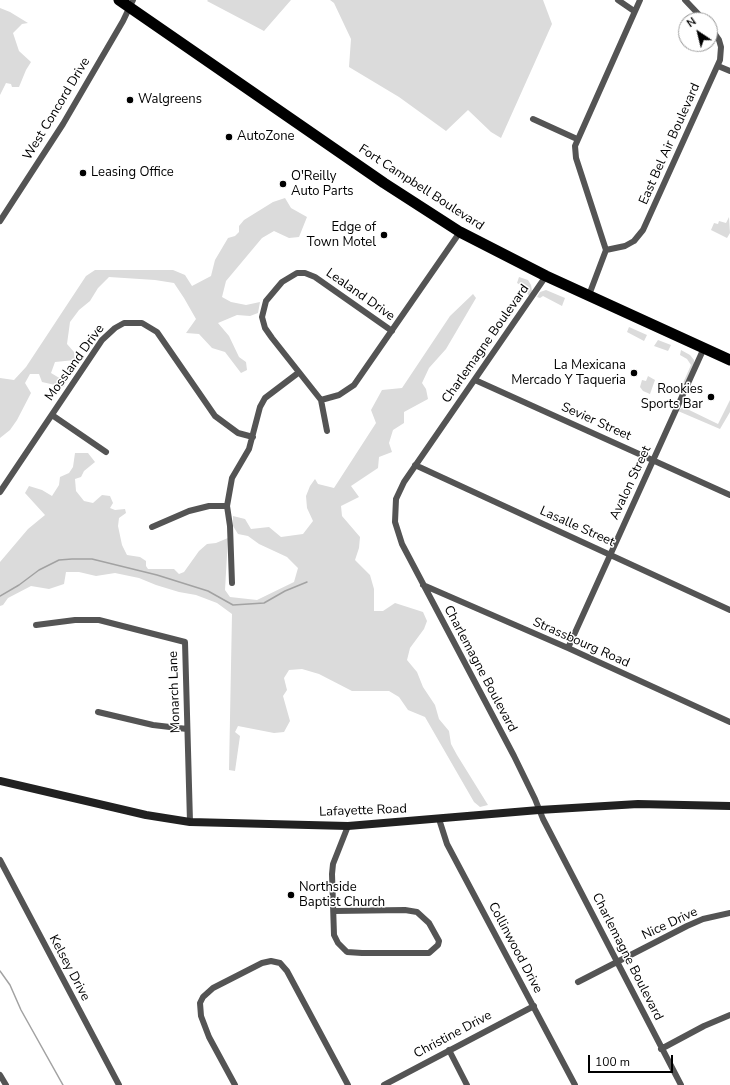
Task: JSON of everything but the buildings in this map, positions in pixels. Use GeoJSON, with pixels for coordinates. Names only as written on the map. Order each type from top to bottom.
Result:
{"type":"FeatureCollection","features":[{"type":"Feature","properties":{"kind":"highway","name":"Fort Campbell Boulevard"},"geometry":{"type":"LineString","coordinates":[[119,0],[131,3],[372,175],[460,232],[546,276],[730,360]]}},
{"type":"Feature","properties":{"kind":"main road","name":"Lafayette Road"},"geometry":{"type":"LineString","coordinates":[[0,781],[146,815],[190,822],[348,826],[539,810],[638,804],[730,806]]}},
{"type":"Feature","properties":{"kind":"street"},"geometry":{"type":"LineString","coordinates":[[618,0],[634,11]]}},
{"type":"Feature","properties":{"kind":"street"},"geometry":{"type":"LineString","coordinates":[[589,295],[606,250],[576,158],[575,146],[640,0]]}},
{"type":"Feature","properties":{"kind":"street"},"geometry":{"type":"LineString","coordinates":[[685,0],[696,12]]}},
{"type":"Feature","properties":{"kind":"street","name":"West Concord Drive"},"geometry":{"type":"LineString","coordinates":[[0,222],[63,124],[123,21],[131,3]]}},
{"type":"Feature","properties":{"kind":"street","name":"East Bel Air Boulevard"},"geometry":{"type":"LineString","coordinates":[[606,250],[625,246],[634,241],[643,230],[718,66],[721,47],[718,39]]}},
{"type":"Feature","properties":{"kind":"street"},"geometry":{"type":"LineString","coordinates":[[718,66],[730,71]]}},
{"type":"Feature","properties":{"kind":"street"},"geometry":{"type":"LineString","coordinates":[[533,119],[577,139]]}},
{"type":"Feature","properties":{"kind":"street","name":"Lealand Drive"},"geometry":{"type":"LineString","coordinates":[[392,330],[315,277],[305,273],[290,276],[275,288],[266,301],[262,317],[266,328],[298,373],[321,400],[340,395],[354,385],[460,232]]}},
{"type":"Feature","properties":{"kind":"street","name":"Charlemagne Boulevard"},"geometry":{"type":"LineString","coordinates":[[546,276],[415,465],[399,491],[394,515],[400,540],[512,751],[539,810],[661,1049],[681,1085]]}},
{"type":"Feature","properties":{"kind":"street","name":"Mossland Drive"},"geometry":{"type":"LineString","coordinates":[[0,492],[108,333],[124,323],[133,322],[152,327],[215,416],[238,433],[253,437]]}},
{"type":"Feature","properties":{"kind":"street","name":"Avalon Street"},"geometry":{"type":"LineString","coordinates":[[568,648],[704,348]]}},
{"type":"Feature","properties":{"kind":"street"},"geometry":{"type":"LineString","coordinates":[[232,583],[230,526],[227,506],[232,478],[249,449],[260,407],[265,398],[298,373]]}},
{"type":"Feature","properties":{"kind":"street","name":"Sevier Street"},"geometry":{"type":"LineString","coordinates":[[475,380],[730,495]]}},
{"type":"Feature","properties":{"kind":"street"},"geometry":{"type":"LineString","coordinates":[[321,400],[327,431]]}},
{"type":"Feature","properties":{"kind":"street"},"geometry":{"type":"LineString","coordinates":[[52,415],[106,452]]}},
{"type":"Feature","properties":{"kind":"street","name":"Lasalle Street"},"geometry":{"type":"LineString","coordinates":[[415,465],[730,610]]}},
{"type":"Feature","properties":{"kind":"street"},"geometry":{"type":"LineString","coordinates":[[152,527],[189,511],[209,506],[227,506]]}},
{"type":"Feature","properties":{"kind":"street","name":"Strassbourg Road"},"geometry":{"type":"LineString","coordinates":[[423,585],[568,648],[730,722]]}},
{"type":"Feature","properties":{"kind":"street","name":"Monarch Lane"},"geometry":{"type":"LineString","coordinates":[[36,625],[73,620],[99,620],[185,642],[190,822]]}},
{"type":"Feature","properties":{"kind":"street"},"geometry":{"type":"LineString","coordinates":[[98,712],[153,725],[187,729]]}},
{"type":"Feature","properties":{"kind":"street","name":"Collinwood Drive"},"geometry":{"type":"LineString","coordinates":[[439,819],[447,844],[575,1085]]}},
{"type":"Feature","properties":{"kind":"street"},"geometry":{"type":"LineString","coordinates":[[334,911],[405,910],[417,912],[429,922],[439,941],[438,945],[429,953],[347,952],[338,943],[334,934],[332,887],[333,864],[348,826]]}},
{"type":"Feature","properties":{"kind":"street","name":"Kelsey Drive"},"geometry":{"type":"LineString","coordinates":[[0,860],[119,1085]]}},
{"type":"Feature","properties":{"kind":"street","name":"Nice Drive"},"geometry":{"type":"LineString","coordinates":[[578,982],[689,925],[730,913]]}},
{"type":"Feature","properties":{"kind":"street"},"geometry":{"type":"LineString","coordinates":[[235,1085],[210,1038],[201,1016],[200,1003],[203,997],[213,988],[262,963],[276,961],[284,966],[294,982],[348,1085]]}},
{"type":"Feature","properties":{"kind":"street","name":"Christine Drive"},"geometry":{"type":"LineString","coordinates":[[384,1085],[534,1006]]}},
{"type":"Feature","properties":{"kind":"street"},"geometry":{"type":"LineString","coordinates":[[661,1049],[704,1026],[730,1015]]}},
{"type":"Feature","properties":{"kind":"street"},"geometry":{"type":"LineString","coordinates":[[449,1050],[467,1085]]}},
{"type":"Feature","properties":{"kind":"street"},"geometry":{"type":"LineString","coordinates":[[0,1075],[6,1085]]}},
{"type":"Feature","properties":{"kind":"shaded area"},"geometry":{"type":"Polygon","coordinates":[[[291,0],[264,31],[207,1],[291,0]]]}},
{"type":"Feature","properties":{"kind":"shaded area"},"geometry":{"type":"Polygon","coordinates":[[[330,0],[543,0],[552,24],[501,138],[491,132],[468,110],[446,131],[399,97],[349,67],[351,39],[334,3],[330,0]]]}},
{"type":"Feature","properties":{"kind":"shaded area"},"geometry":{"type":"Polygon","coordinates":[[[0,8],[28,23],[22,24],[13,33],[19,51],[31,62],[19,87],[12,87],[11,84],[6,83],[0,95],[0,8]]]}},
{"type":"Feature","properties":{"kind":"shaded area"},"geometry":{"type":"Polygon","coordinates":[[[285,198],[291,208],[307,217],[299,237],[289,238],[274,231],[262,238],[226,281],[222,297],[231,302],[246,305],[260,302],[258,313],[250,316],[237,315],[218,323],[229,336],[239,357],[246,362],[247,370],[241,373],[225,352],[212,348],[199,334],[186,333],[196,319],[174,283],[155,280],[109,277],[98,288],[90,301],[79,310],[70,322],[67,344],[74,352],[75,360],[55,362],[51,373],[66,382],[64,387],[42,382],[39,374],[30,374],[25,383],[31,393],[17,420],[10,430],[0,438],[0,378],[14,380],[26,367],[86,276],[95,270],[173,270],[185,275],[192,286],[211,276],[215,260],[228,238],[235,236],[239,232],[239,226],[244,220],[273,202],[285,198]]]}},
{"type":"Feature","properties":{"kind":"shaded area"},"geometry":{"type":"Polygon","coordinates":[[[729,217],[730,233],[727,238],[711,230],[714,223],[718,224],[719,221],[726,223],[729,217]]]}},
{"type":"Feature","properties":{"kind":"shaded area"},"geometry":{"type":"Polygon","coordinates":[[[519,277],[528,280],[531,285],[532,291],[529,296],[522,286],[517,283],[519,277]]]}},
{"type":"Feature","properties":{"kind":"shaded area"},"geometry":{"type":"Polygon","coordinates":[[[546,290],[565,298],[562,306],[543,296],[540,298],[537,297],[540,292],[546,290]]]}},
{"type":"Feature","properties":{"kind":"shaded area"},"geometry":{"type":"Polygon","coordinates":[[[473,294],[476,298],[446,349],[429,368],[422,383],[426,389],[428,399],[404,412],[404,423],[393,430],[389,443],[392,452],[379,457],[378,468],[351,486],[359,497],[341,506],[342,516],[360,537],[359,548],[355,560],[370,575],[374,589],[374,611],[383,611],[395,603],[423,612],[427,621],[424,629],[410,648],[407,660],[417,672],[423,687],[435,705],[439,719],[449,731],[451,744],[488,805],[480,807],[474,802],[425,717],[408,710],[399,697],[389,691],[352,691],[319,674],[302,669],[289,670],[284,678],[287,690],[283,696],[290,721],[284,732],[274,733],[238,726],[235,732],[240,736],[235,771],[229,770],[232,614],[217,603],[196,595],[179,592],[156,585],[139,578],[115,573],[96,576],[79,572],[66,572],[64,584],[49,589],[31,586],[8,598],[3,605],[0,606],[0,562],[28,529],[45,515],[25,493],[29,486],[42,490],[52,496],[59,485],[60,477],[69,473],[73,467],[75,453],[88,453],[95,462],[84,471],[81,477],[75,479],[76,491],[84,501],[93,503],[102,495],[110,496],[113,503],[110,508],[115,510],[125,509],[126,513],[119,518],[118,526],[122,545],[127,555],[140,557],[146,561],[146,566],[148,569],[174,569],[179,574],[184,572],[199,551],[207,544],[216,543],[228,538],[225,590],[230,597],[257,600],[294,582],[298,568],[287,557],[259,544],[248,536],[238,534],[233,526],[233,516],[245,519],[251,529],[269,527],[281,537],[303,534],[313,521],[307,508],[306,496],[310,486],[315,479],[318,484],[334,488],[376,423],[371,410],[382,390],[402,388],[450,316],[473,294]]]}},
{"type":"Feature","properties":{"kind":"shaded area"},"geometry":{"type":"Polygon","coordinates":[[[629,327],[647,335],[644,341],[627,332],[629,327]]]}},
{"type":"Feature","properties":{"kind":"shaded area"},"geometry":{"type":"Polygon","coordinates":[[[658,340],[671,345],[668,351],[654,346],[658,340]]]}},
{"type":"Feature","properties":{"kind":"shaded area"},"geometry":{"type":"Polygon","coordinates":[[[681,350],[690,355],[694,360],[694,365],[683,388],[683,383],[691,365],[687,359],[680,355],[681,350]]]}},
{"type":"Feature","properties":{"kind":"shaded area"},"geometry":{"type":"Polygon","coordinates":[[[648,376],[655,380],[650,394],[643,391],[640,387],[642,380],[646,381],[648,376]]]}},
{"type":"Feature","properties":{"kind":"shaded area"},"geometry":{"type":"Polygon","coordinates":[[[730,400],[730,412],[720,429],[678,411],[683,407],[718,424],[730,400]]]}},
{"type":"Feature","properties":{"kind":"waterway"},"geometry":{"type":"LineString","coordinates":[[0,596],[19,585],[39,570],[59,560],[72,559],[92,559],[157,575],[208,591],[233,605],[264,603],[285,591],[307,582]]}},
{"type":"Feature","properties":{"kind":"waterway"},"geometry":{"type":"LineString","coordinates":[[0,971],[10,985],[21,1010],[63,1085]]}},
{"type":"Feature","properties":{"kind":"place","name":"Walgreens"},"geometry":{"type":"Point","coordinates":[130,100]}},
{"type":"Feature","properties":{"kind":"place","name":"AutoZone"},"geometry":{"type":"Point","coordinates":[229,137]}},
{"type":"Feature","properties":{"kind":"place","name":"Leasing Office"},"geometry":{"type":"Point","coordinates":[83,173]}},
{"type":"Feature","properties":{"kind":"place","name":"O'Reilly Auto Parts"},"geometry":{"type":"Point","coordinates":[283,184]}},
{"type":"Feature","properties":{"kind":"place","name":"Edge of Town Motel"},"geometry":{"type":"Point","coordinates":[384,235]}},
{"type":"Feature","properties":{"kind":"place","name":"La Mexicana Mercado Y Taqueria"},"geometry":{"type":"Point","coordinates":[634,373]}},
{"type":"Feature","properties":{"kind":"place","name":"Rookies Sports Bar"},"geometry":{"type":"Point","coordinates":[711,397]}},
{"type":"Feature","properties":{"kind":"place","name":"Northside Baptist Church"},"geometry":{"type":"Point","coordinates":[291,895]}}]}
